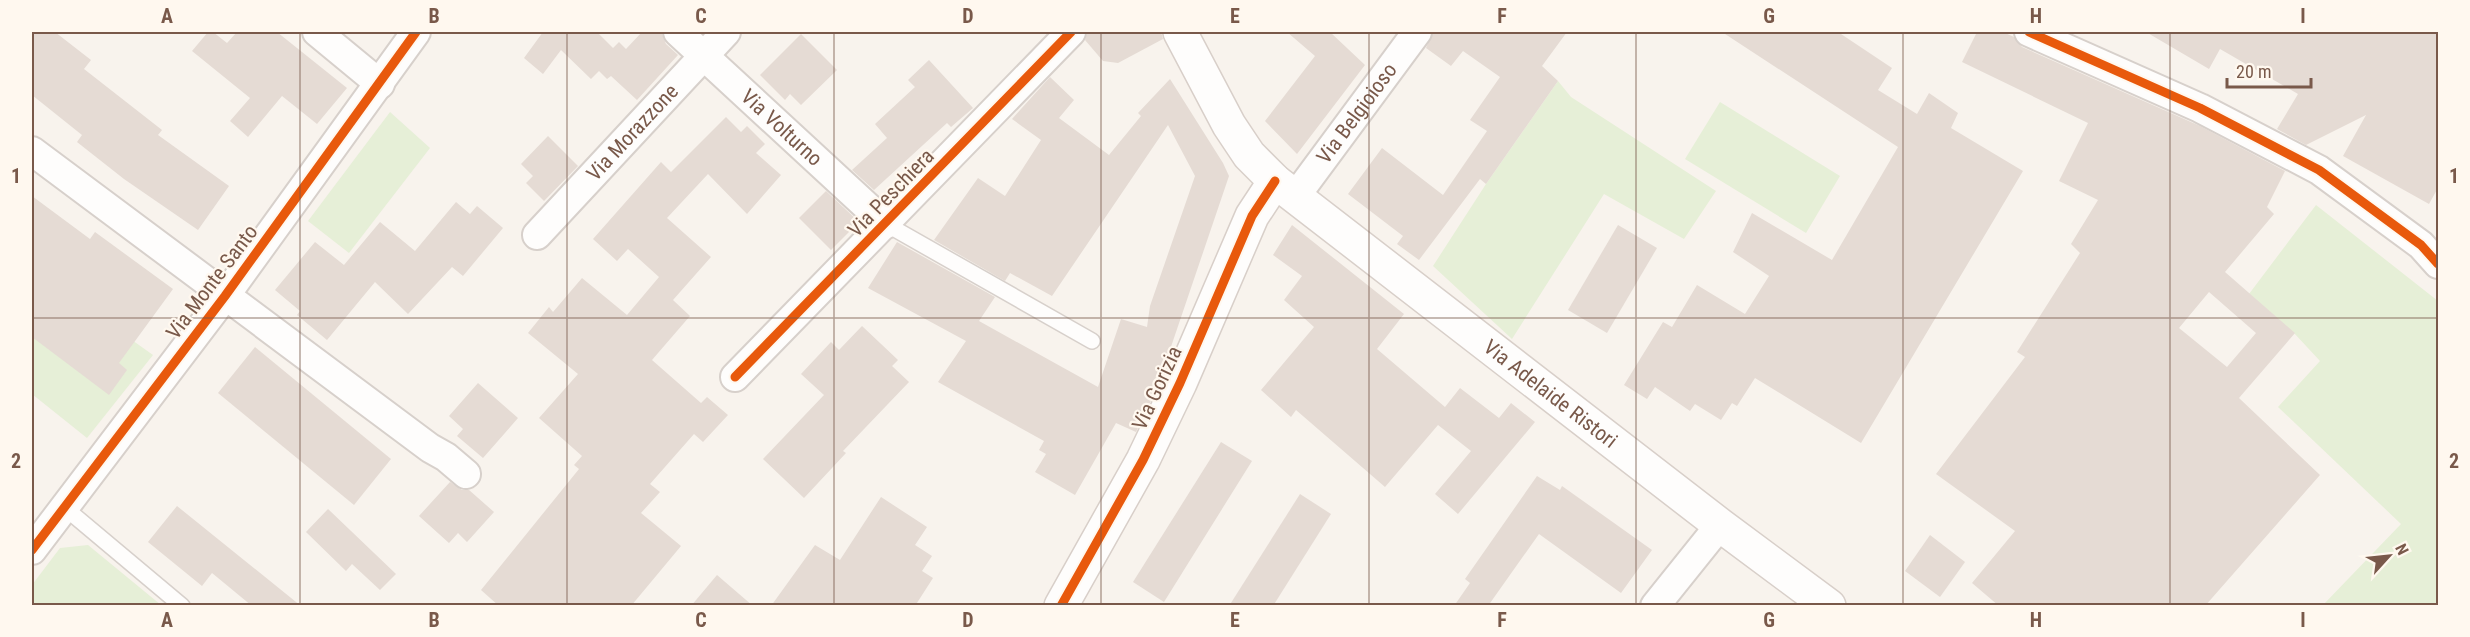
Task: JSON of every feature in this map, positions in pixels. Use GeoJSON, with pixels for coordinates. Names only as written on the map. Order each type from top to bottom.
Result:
{"type":"FeatureCollection","features":[{"type":"Feature","properties":{"kind":"main road"},"geometry":{"type":"LineString","coordinates":[[1155,32],[1179,68],[1229,125]]}},
{"type":"Feature","properties":{"kind":"main road"},"geometry":{"type":"LineString","coordinates":[[1180,32],[1229,125]]}},
{"type":"Feature","properties":{"kind":"main road","name":"Via Adelaide Ristori"},"geometry":{"type":"LineString","coordinates":[[1229,125],[1249,155],[1285,189],[1720,525],[1829,606]]}},
{"type":"Feature","properties":{"kind":"main road","name":"Via Gorizia"},"geometry":{"type":"LineString","coordinates":[[1061,606],[1143,460],[1180,383],[1249,223],[1285,189]]}},
{"type":"Feature","properties":{"kind":"street"},"geometry":{"type":"LineString","coordinates":[[316,32],[380,84]]}},
{"type":"Feature","properties":{"kind":"street","name":"Via Monte Santo"},"geometry":{"type":"LineString","coordinates":[[32,550],[225,296],[416,32]]}},
{"type":"Feature","properties":{"kind":"street","name":"Via Volturno"},"geometry":{"type":"LineString","coordinates":[[678,32],[886,224]]}},
{"type":"Feature","properties":{"kind":"street","name":"Via Morazzone"},"geometry":{"type":"LineString","coordinates":[[537,235],[726,32]]}},
{"type":"Feature","properties":{"kind":"street","name":"Via Peschiera"},"geometry":{"type":"LineString","coordinates":[[735,377],[1071,32]]}},
{"type":"Feature","properties":{"kind":"street","name":"Via Belgioioso"},"geometry":{"type":"LineString","coordinates":[[1285,189],[1417,32]]}},
{"type":"Feature","properties":{"kind":"street"},"geometry":{"type":"LineString","coordinates":[[2029,32],[2200,108],[2319,170],[2421,245],[2439,264]]}},
{"type":"Feature","properties":{"kind":"street","name":"Via Monte Santo"},"geometry":{"type":"LineString","coordinates":[[32,151],[430,448],[446,456],[466,474]]}},
{"type":"Feature","properties":{"kind":"street"},"geometry":{"type":"LineString","coordinates":[[1655,606],[1720,525]]}},
{"type":"Feature","properties":{"kind":"lane"},"geometry":{"type":"LineString","coordinates":[[886,224],[1092,341]]}},
{"type":"Feature","properties":{"kind":"lane"},"geometry":{"type":"LineString","coordinates":[[64,507],[182,606]]}},
{"type":"Feature","properties":{"kind":"green space"},"geometry":{"type":"Polygon","coordinates":[[[1558,81],[1571,97],[1716,191],[1684,239],[1604,194],[1512,339],[1433,266],[1486,184],[1558,81]]]}},
{"type":"Feature","properties":{"kind":"green space"},"geometry":{"type":"Polygon","coordinates":[[[1720,102],[1840,176],[1806,233],[1685,159],[1720,102]]]}},
{"type":"Feature","properties":{"kind":"green space"},"geometry":{"type":"Polygon","coordinates":[[[390,112],[430,148],[349,253],[308,221],[390,112]]]}},
{"type":"Feature","properties":{"kind":"green space"},"geometry":{"type":"Polygon","coordinates":[[[2316,205],[2438,301],[2438,605],[2323,605],[2401,524],[2278,407],[2320,361],[2294,333],[2249,294],[2316,205]]]}},
{"type":"Feature","properties":{"kind":"green space"},"geometry":{"type":"Polygon","coordinates":[[[32,269],[153,355],[87,438],[32,394],[32,269]]]}},
{"type":"Feature","properties":{"kind":"green space"},"geometry":{"type":"Polygon","coordinates":[[[88,545],[161,605],[32,605],[32,585],[60,548],[88,545]]]}},
{"type":"Feature","properties":{"kind":"building"},"geometry":{"type":"Polygon","coordinates":[[[32,32],[55,32],[91,60],[84,69],[162,130],[158,135],[229,186],[198,230],[124,179],[77,142],[82,135],[32,95],[32,32]]]}},
{"type":"Feature","properties":{"kind":"building"},"geometry":{"type":"Polygon","coordinates":[[[208,32],[213,32],[227,43],[237,32],[277,32],[347,88],[317,124],[282,96],[248,137],[230,121],[250,98],[192,51],[208,32]]]}},
{"type":"Feature","properties":{"kind":"building"},"geometry":{"type":"Polygon","coordinates":[[[543,32],[597,32],[613,48],[619,42],[626,49],[642,32],[661,32],[666,44],[678,55],[637,100],[611,76],[607,79],[599,71],[591,79],[561,50],[543,74],[524,58],[543,32]]]}},
{"type":"Feature","properties":{"kind":"building"},"geometry":{"type":"Polygon","coordinates":[[[1087,32],[1161,32],[1163,39],[1118,63],[1103,61],[1085,40],[1087,32]]]}},
{"type":"Feature","properties":{"kind":"building"},"geometry":{"type":"Polygon","coordinates":[[[1287,32],[1330,32],[1365,65],[1297,154],[1265,121],[1315,56],[1287,32]]]}},
{"type":"Feature","properties":{"kind":"building"},"geometry":{"type":"Polygon","coordinates":[[[1433,32],[1567,32],[1542,66],[1558,81],[1486,184],[1480,179],[1419,260],[1397,244],[1403,236],[1348,194],[1382,148],[1443,195],[1487,131],[1470,120],[1500,77],[1463,51],[1451,66],[1426,48],[1433,32]]]}},
{"type":"Feature","properties":{"kind":"building"},"geometry":{"type":"Polygon","coordinates":[[[1722,32],[1838,32],[1892,68],[1878,90],[1917,114],[1929,93],[1958,113],[1951,128],[2023,171],[1861,443],[1755,378],[1737,406],[1732,403],[1721,420],[1695,404],[1690,411],[1655,387],[1647,399],[1624,385],[1663,322],[1672,327],[1697,285],[1745,314],[1769,276],[1733,252],[1752,213],[1832,260],[1898,147],[1722,32]]]}},
{"type":"Feature","properties":{"kind":"building"},"geometry":{"type":"Polygon","coordinates":[[[1977,32],[2003,32],[2014,37],[2022,47],[2200,126],[2285,171],[2267,207],[2274,214],[2225,272],[2295,333],[2239,398],[2320,475],[2205,606],[1999,606],[1972,583],[2015,531],[1936,474],[2025,357],[2017,352],[2080,253],[2071,244],[2098,200],[2059,181],[2088,123],[1962,62],[1977,32]],[[2209,292],[2179,328],[2227,367],[2256,333],[2209,292]]]}},
{"type":"Feature","properties":{"kind":"building"},"geometry":{"type":"Polygon","coordinates":[[[2146,32],[2439,32],[2439,186],[2429,204],[2343,156],[2366,115],[2306,145],[2277,129],[2298,94],[2220,49],[2209,69],[2146,32]]]}},
{"type":"Feature","properties":{"kind":"building"},"geometry":{"type":"Polygon","coordinates":[[[801,34],[837,70],[801,105],[790,94],[785,100],[760,75],[801,34]]]}},
{"type":"Feature","properties":{"kind":"building"},"geometry":{"type":"Polygon","coordinates":[[[929,60],[973,108],[951,127],[947,123],[874,190],[852,170],[887,138],[875,124],[915,87],[908,80],[929,60]]]}},
{"type":"Feature","properties":{"kind":"building"},"geometry":{"type":"Polygon","coordinates":[[[1050,77],[1074,100],[1059,118],[1109,155],[1141,116],[1138,113],[1170,79],[1229,176],[1157,388],[1136,432],[1116,423],[1075,495],[1035,472],[1046,454],[1039,450],[1044,441],[938,382],[966,341],[868,288],[897,242],[995,297],[979,321],[1098,387],[1121,319],[1147,327],[1150,306],[1195,176],[1168,125],[1052,296],[1010,273],[1005,281],[934,240],[978,178],[1005,196],[1041,140],[1012,119],[1050,77]]]}},
{"type":"Feature","properties":{"kind":"building"},"geometry":{"type":"Polygon","coordinates":[[[726,117],[741,132],[747,126],[765,144],[756,153],[781,175],[747,214],[708,174],[667,218],[711,257],[673,300],[690,316],[652,360],[701,403],[707,397],[728,415],[703,442],[694,434],[650,484],[660,492],[641,513],[681,546],[631,606],[499,606],[481,590],[579,469],[574,465],[582,456],[539,418],[578,374],[528,333],[549,307],[553,312],[582,278],[627,315],[659,277],[628,249],[617,261],[593,239],[661,162],[671,172],[726,117]]]}},
{"type":"Feature","properties":{"kind":"building"},"geometry":{"type":"Polygon","coordinates":[[[548,136],[578,166],[544,201],[526,183],[533,176],[521,164],[548,136]]]}},
{"type":"Feature","properties":{"kind":"building"},"geometry":{"type":"Polygon","coordinates":[[[826,191],[859,222],[831,250],[799,218],[826,191]]]}},
{"type":"Feature","properties":{"kind":"building"},"geometry":{"type":"Polygon","coordinates":[[[32,196],[90,239],[95,232],[173,289],[119,363],[127,370],[109,395],[32,337],[32,196]]]}},
{"type":"Feature","properties":{"kind":"building"},"geometry":{"type":"Polygon","coordinates":[[[456,202],[470,214],[477,206],[503,228],[463,276],[452,267],[408,314],[375,282],[327,340],[297,315],[300,311],[275,290],[315,242],[344,265],[380,222],[415,251],[456,202]]]}},
{"type":"Feature","properties":{"kind":"building"},"geometry":{"type":"Polygon","coordinates":[[[1292,225],[1404,314],[1377,349],[1445,407],[1460,388],[1499,418],[1511,403],[1535,422],[1458,514],[1435,494],[1471,451],[1438,425],[1385,487],[1296,410],[1291,417],[1261,390],[1314,327],[1284,300],[1302,276],[1273,255],[1292,225]]]}},
{"type":"Feature","properties":{"kind":"building"},"geometry":{"type":"Polygon","coordinates":[[[1618,225],[1657,248],[1607,333],[1568,310],[1618,225]]]}},
{"type":"Feature","properties":{"kind":"building"},"geometry":{"type":"Polygon","coordinates":[[[862,326],[898,360],[892,366],[909,382],[843,451],[846,453],[804,498],[763,459],[824,395],[801,374],[831,342],[839,350],[862,326]]]}},
{"type":"Feature","properties":{"kind":"building"},"geometry":{"type":"Polygon","coordinates":[[[255,347],[391,459],[354,505],[218,393],[255,347]]]}},
{"type":"Feature","properties":{"kind":"building"},"geometry":{"type":"Polygon","coordinates":[[[478,383],[518,418],[483,458],[457,436],[463,429],[449,416],[478,383]]]}},
{"type":"Feature","properties":{"kind":"building"},"geometry":{"type":"Polygon","coordinates":[[[1221,442],[1252,461],[1164,602],[1133,582],[1221,442]]]}},
{"type":"Feature","properties":{"kind":"building"},"geometry":{"type":"Polygon","coordinates":[[[1537,476],[1560,490],[1562,486],[1652,550],[1621,593],[1539,534],[1488,606],[1454,606],[1470,583],[1465,579],[1537,476]]]}},
{"type":"Feature","properties":{"kind":"building"},"geometry":{"type":"Polygon","coordinates":[[[450,482],[462,490],[469,490],[494,512],[467,542],[458,533],[449,543],[419,516],[450,482]]]}},
{"type":"Feature","properties":{"kind":"building"},"geometry":{"type":"Polygon","coordinates":[[[1300,494],[1331,514],[1273,606],[1229,606],[1300,494]]]}},
{"type":"Feature","properties":{"kind":"building"},"geometry":{"type":"Polygon","coordinates":[[[881,497],[927,527],[915,545],[932,556],[922,571],[933,578],[915,606],[771,606],[815,545],[840,560],[881,497]]]}},
{"type":"Feature","properties":{"kind":"building"},"geometry":{"type":"Polygon","coordinates":[[[177,506],[301,606],[252,606],[212,573],[202,586],[148,542],[177,506]]]}},
{"type":"Feature","properties":{"kind":"building"},"geometry":{"type":"Polygon","coordinates":[[[328,509],[396,574],[380,590],[352,564],[346,571],[306,532],[328,509]]]}},
{"type":"Feature","properties":{"kind":"building"},"geometry":{"type":"Polygon","coordinates":[[[1930,535],[1965,562],[1940,597],[1905,571],[1930,535]]]}},
{"type":"Feature","properties":{"kind":"building"},"geometry":{"type":"Polygon","coordinates":[[[717,575],[753,606],[691,606],[717,575]]]}},
{"type":"Feature","properties":{"kind":"cycle path"},"geometry":{"type":"LineString","coordinates":[[32,550],[225,296],[416,32]]}},
{"type":"Feature","properties":{"kind":"cycle path"},"geometry":{"type":"LineString","coordinates":[[735,377],[1071,32]]}},
{"type":"Feature","properties":{"kind":"cycle path"},"geometry":{"type":"LineString","coordinates":[[2029,32],[2200,108],[2319,170],[2421,245],[2438,264]]}},
{"type":"Feature","properties":{"kind":"cycle path"},"geometry":{"type":"LineString","coordinates":[[1061,606],[1143,460],[1180,383],[1252,216],[1275,181]]}}]}
